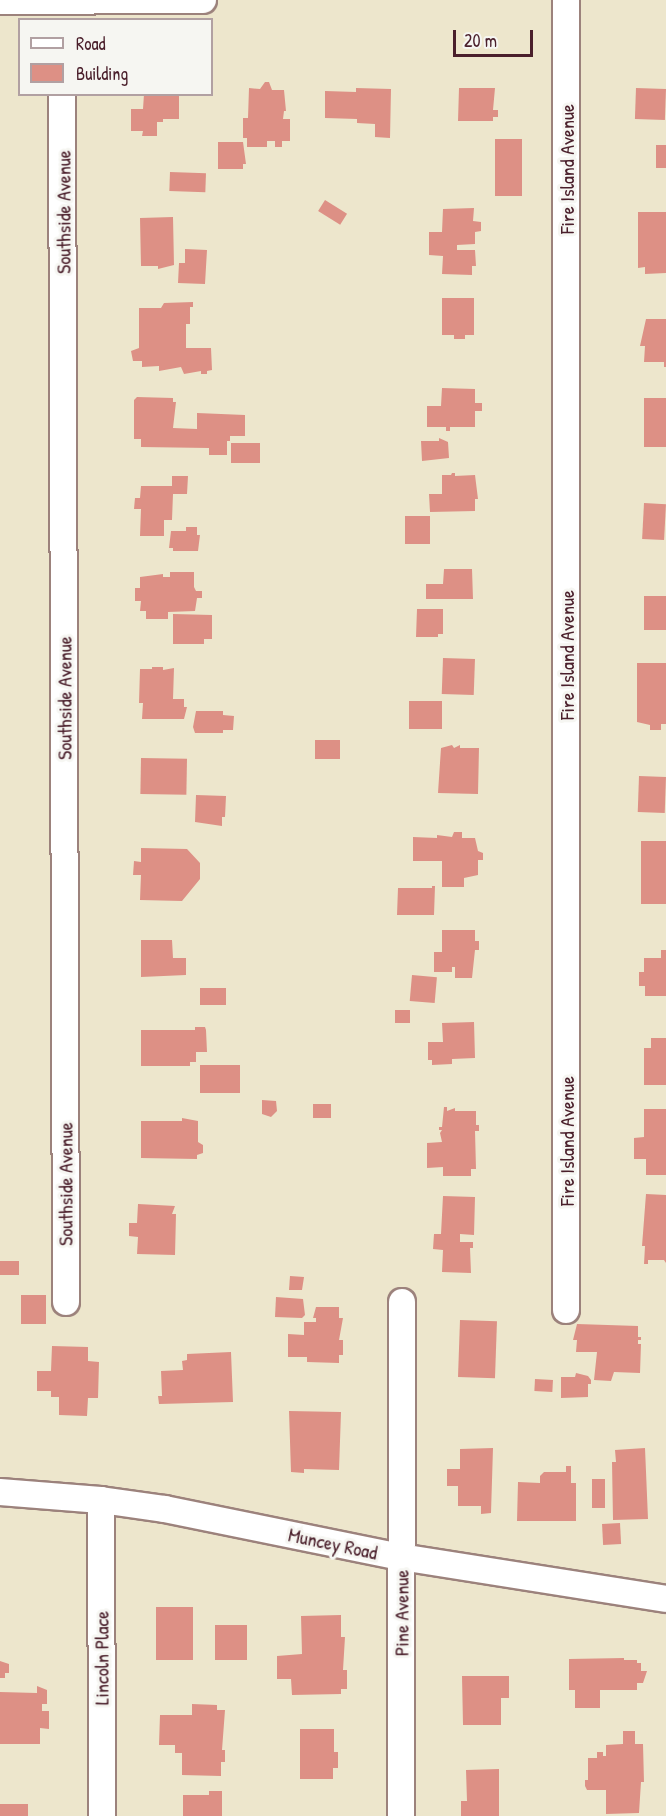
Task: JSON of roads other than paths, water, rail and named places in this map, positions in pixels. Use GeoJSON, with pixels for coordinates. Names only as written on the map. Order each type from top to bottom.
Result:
{"type":"FeatureCollection","features":[{"type":"Feature","properties":{"kind":"street"},"geometry":{"type":"LineString","coordinates":[[0,1],[62,10],[202,0]]}},
{"type":"Feature","properties":{"kind":"street","name":"Fire Island Avenue"},"geometry":{"type":"LineString","coordinates":[[566,0],[566,1310]]}},
{"type":"Feature","properties":{"kind":"street","name":"Southside Avenue"},"geometry":{"type":"LineString","coordinates":[[62,96],[66,1302]]}},
{"type":"Feature","properties":{"kind":"street","name":"Pine Avenue"},"geometry":{"type":"LineString","coordinates":[[401,1816],[402,1302]]}},
{"type":"Feature","properties":{"kind":"street","name":"Muncey Road"},"geometry":{"type":"LineString","coordinates":[[0,1492],[101,1500],[229,1520],[401,1557],[666,1599]]}},
{"type":"Feature","properties":{"kind":"street","name":"Lincoln Place"},"geometry":{"type":"LineString","coordinates":[[101,1500],[102,1816]]}}]}
